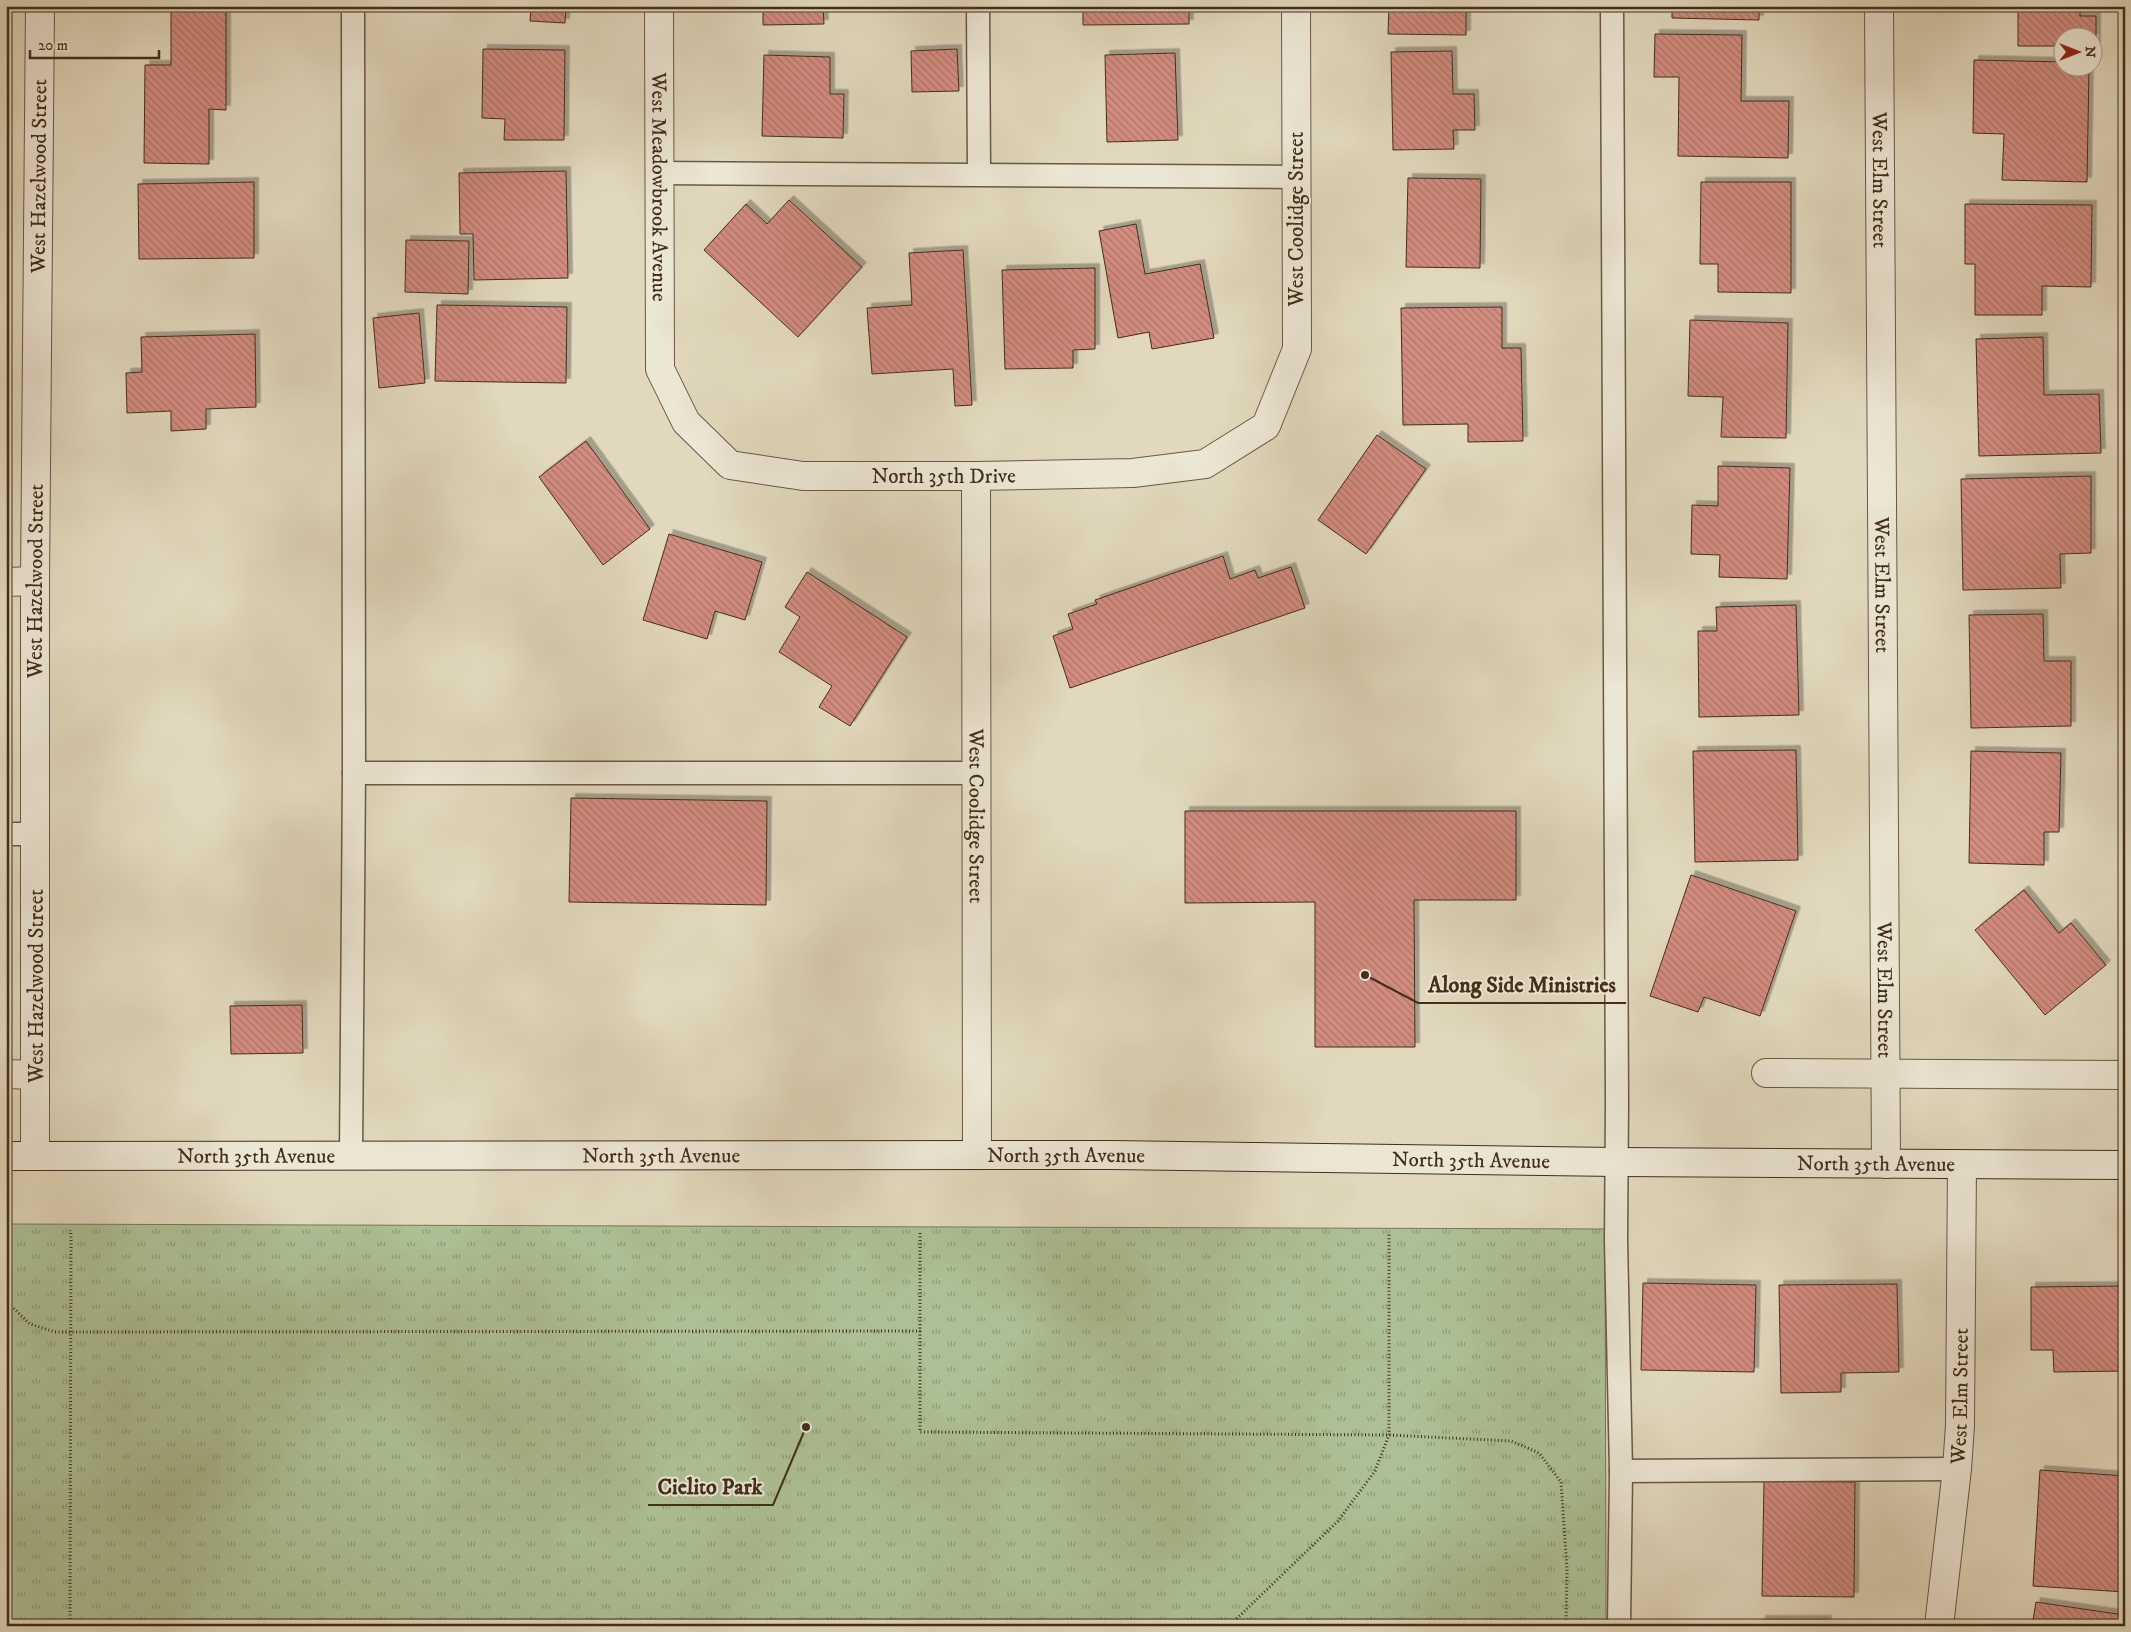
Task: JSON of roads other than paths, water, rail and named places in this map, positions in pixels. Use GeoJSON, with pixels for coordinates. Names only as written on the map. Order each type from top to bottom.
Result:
{"type":"FeatureCollection","features":[{"type":"Feature","properties":{"kind":"street","name":"West Hazelwood Street"},"geometry":{"type":"LineString","coordinates":[[35,1156],[35,582],[40,6]]}},
{"type":"Feature","properties":{"kind":"street","name":"West Meadowbrook Avenue"},"geometry":{"type":"LineString","coordinates":[[659,6],[660,369]]}},
{"type":"Feature","properties":{"kind":"street","name":"West Coolidge Street"},"geometry":{"type":"LineString","coordinates":[[1266,426],[1297,349],[1296,6]]}},
{"type":"Feature","properties":{"kind":"street","name":"West Elm Street"},"geometry":{"type":"LineString","coordinates":[[1879,6],[1886,1164]]}},
{"type":"Feature","properties":{"kind":"street","name":"North 35th Drive"},"geometry":{"type":"LineString","coordinates":[[660,369],[686,422],[730,465],[803,476],[976,476],[1133,472],[1205,464],[1266,426]]}},
{"type":"Feature","properties":{"kind":"street","name":"West Coolidge Street"},"geometry":{"type":"LineString","coordinates":[[976,476],[977,1155]]}},
{"type":"Feature","properties":{"kind":"street"},"geometry":{"type":"LineString","coordinates":[[6,582],[35,582]]}},
{"type":"Feature","properties":{"kind":"street"},"geometry":{"type":"LineString","coordinates":[[1766,1073],[2125,1075]]}},
{"type":"Feature","properties":{"kind":"street"},"geometry":{"type":"LineString","coordinates":[[6,1074],[35,1075]]}},
{"type":"Feature","properties":{"kind":"street","name":"North 35th Avenue"},"geometry":{"type":"LineString","coordinates":[[6,1156],[1111,1155],[1617,1162],[2125,1164]]}},
{"type":"Feature","properties":{"kind":"street","name":"West Elm Street"},"geometry":{"type":"LineString","coordinates":[[1939,1626],[1957,1469],[1960,1395],[1962,1164]]}},
{"type":"Feature","properties":{"kind":"lane"},"geometry":{"type":"LineString","coordinates":[[351,1156],[354,773],[353,6]]}},
{"type":"Feature","properties":{"kind":"lane"},"geometry":{"type":"LineString","coordinates":[[978,6],[979,174]]}},
{"type":"Feature","properties":{"kind":"lane"},"geometry":{"type":"LineString","coordinates":[[1612,6],[1616,1241],[1621,1471],[1619,1626]]}},
{"type":"Feature","properties":{"kind":"lane"},"geometry":{"type":"LineString","coordinates":[[658,173],[1296,177]]}},
{"type":"Feature","properties":{"kind":"lane"},"geometry":{"type":"LineString","coordinates":[[354,773],[976,773]]}},
{"type":"Feature","properties":{"kind":"lane"},"geometry":{"type":"LineString","coordinates":[[6,834],[36,834]]}},
{"type":"Feature","properties":{"kind":"lane"},"geometry":{"type":"LineString","coordinates":[[1621,1471],[1957,1469]]}},
{"type":"Feature","properties":{"kind":"place","name":"Along Side Ministries"},"geometry":{"type":"Point","coordinates":[1365,975]}},
{"type":"Feature","properties":{"kind":"place","name":"Cielito Park"},"geometry":{"type":"Point","coordinates":[806,1427]}}]}
